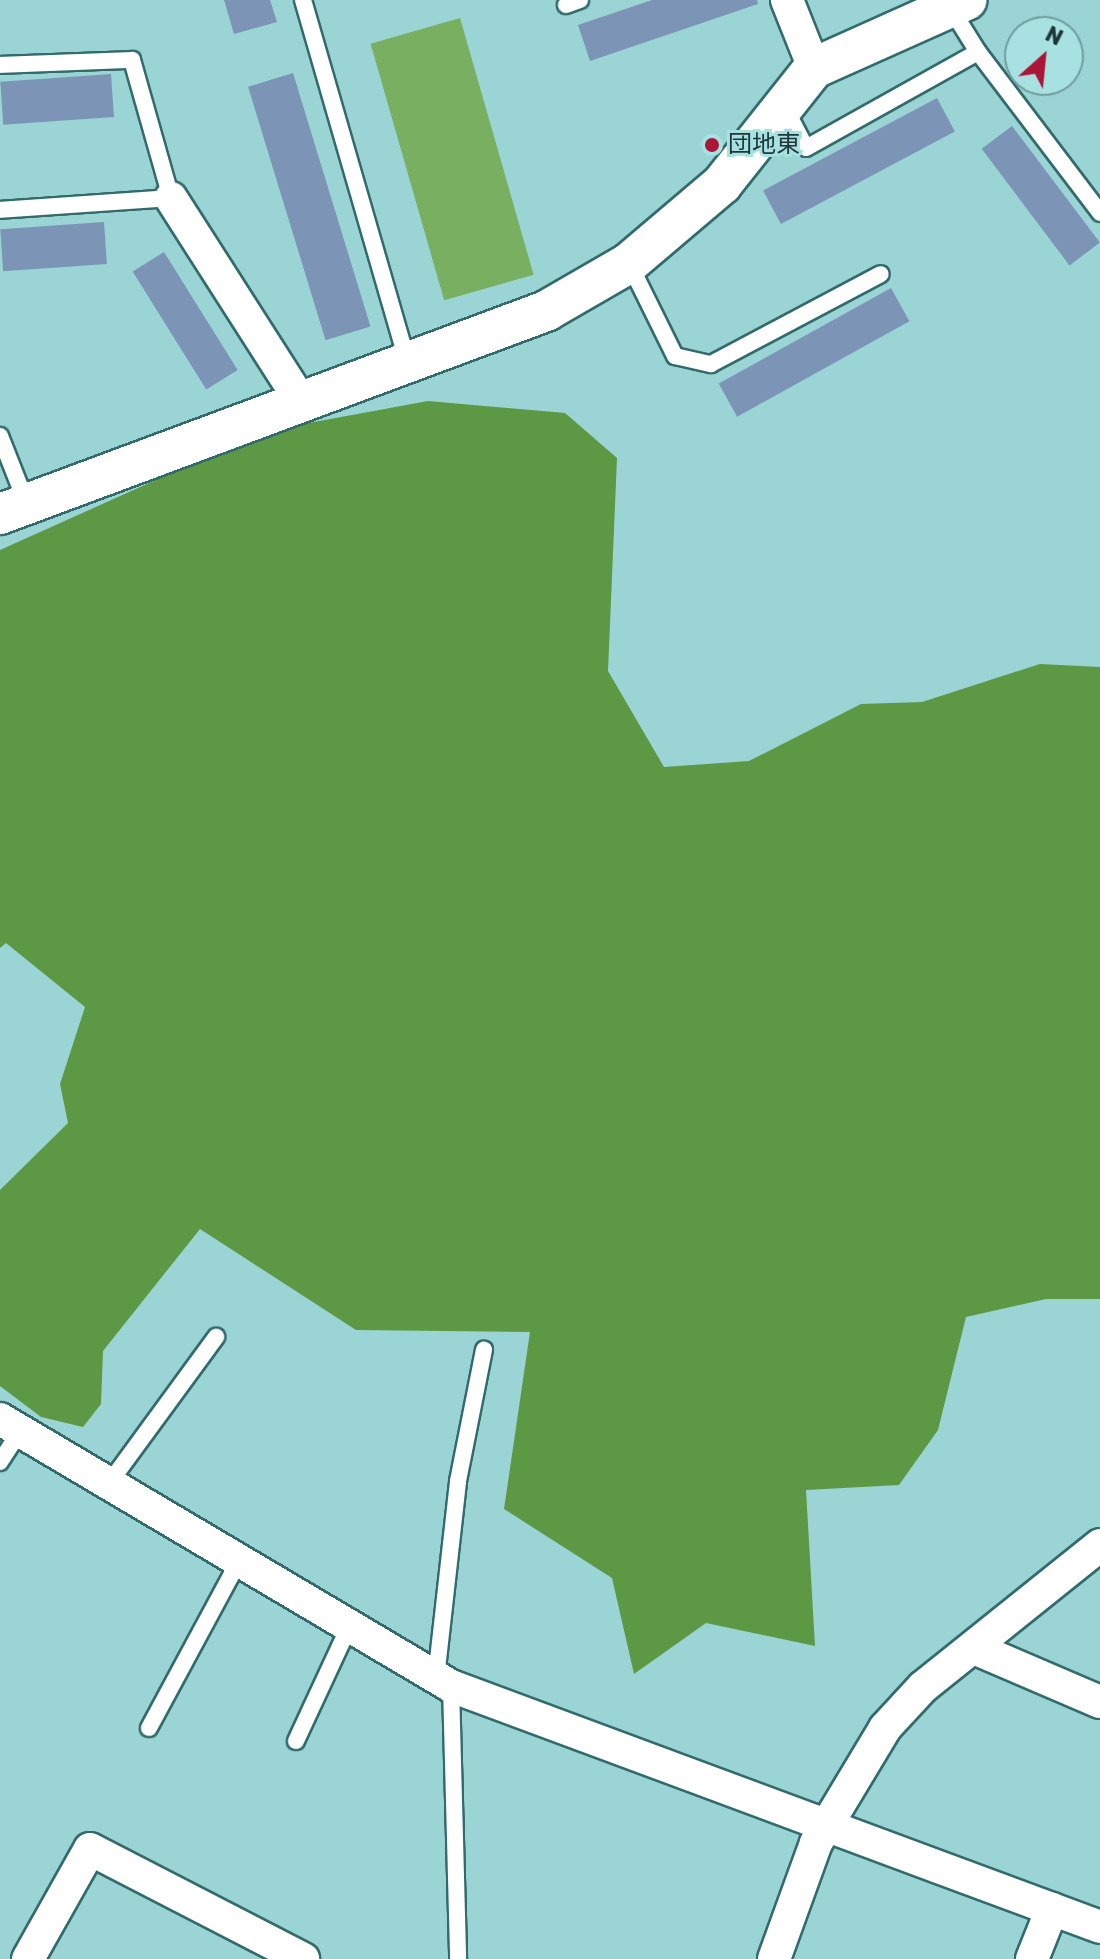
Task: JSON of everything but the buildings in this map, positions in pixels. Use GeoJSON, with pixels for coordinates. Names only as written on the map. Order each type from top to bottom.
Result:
{"type":"FeatureCollection","features":[{"type":"Feature","properties":{"kind":"street"},"geometry":{"type":"LineString","coordinates":[[787,0],[814,68]]}},
{"type":"Feature","properties":{"kind":"street"},"geometry":{"type":"LineString","coordinates":[[13,508],[301,401],[408,365],[546,311],[629,263],[722,184],[814,68],[958,3]]}},
{"type":"Feature","properties":{"kind":"street"},"geometry":{"type":"LineString","coordinates":[[171,198],[301,401]]}},
{"type":"Feature","properties":{"kind":"street"},"geometry":{"type":"LineString","coordinates":[[9,1426],[443,1682],[1100,1927]]}},
{"type":"Feature","properties":{"kind":"street"},"geometry":{"type":"LineString","coordinates":[[774,1959],[825,1825],[885,1728],[974,1648],[1100,1545]]}},
{"type":"Feature","properties":{"kind":"street"},"geometry":{"type":"LineString","coordinates":[[974,1648],[1100,1702]]}},
{"type":"Feature","properties":{"kind":"street"},"geometry":{"type":"LineString","coordinates":[[28,1959],[90,1849],[303,1959]]}},
{"type":"Feature","properties":{"kind":"street"},"geometry":{"type":"LineString","coordinates":[[1032,1959],[1052,1909]]}},
{"type":"Feature","properties":{"kind":"lane"},"geometry":{"type":"LineString","coordinates":[[303,0],[408,365]]}},
{"type":"Feature","properties":{"kind":"lane"},"geometry":{"type":"LineString","coordinates":[[958,3],[978,52],[1100,213]]}},
{"type":"Feature","properties":{"kind":"lane"},"geometry":{"type":"LineString","coordinates":[[783,105],[806,148],[978,52]]}},
{"type":"Feature","properties":{"kind":"lane"},"geometry":{"type":"LineString","coordinates":[[0,65],[132,60],[171,198],[0,210]]}},
{"type":"Feature","properties":{"kind":"lane"},"geometry":{"type":"LineString","coordinates":[[629,263],[675,356],[711,364],[881,274]]}},
{"type":"Feature","properties":{"kind":"lane"},"geometry":{"type":"LineString","coordinates":[[0,436],[13,508]]}},
{"type":"Feature","properties":{"kind":"lane"},"geometry":{"type":"LineString","coordinates":[[107,1486],[216,1337]]}},
{"type":"Feature","properties":{"kind":"lane"},"geometry":{"type":"LineString","coordinates":[[458,1959],[443,1682],[458,1481],[484,1350]]}},
{"type":"Feature","properties":{"kind":"lane"},"geometry":{"type":"LineString","coordinates":[[0,1462],[9,1426]]}},
{"type":"Feature","properties":{"kind":"lane"},"geometry":{"type":"LineString","coordinates":[[149,1728],[238,1563]]}},
{"type":"Feature","properties":{"kind":"lane"},"geometry":{"type":"LineString","coordinates":[[296,1741],[349,1627]]}},
{"type":"Feature","properties":{"kind":"green space"},"geometry":{"type":"Polygon","coordinates":[[[460,18],[534,275],[444,300],[371,44],[460,18]]]}},
{"type":"Feature","properties":{"kind":"green space"},"geometry":{"type":"Polygon","coordinates":[[[428,401],[565,413],[617,458],[608,671],[664,767],[749,761],[861,704],[922,702],[1040,664],[1100,667],[1100,1299],[1046,1299],[966,1317],[938,1430],[899,1485],[806,1490],[815,1646],[706,1623],[634,1674],[612,1578],[504,1509],[530,1332],[356,1330],[200,1229],[103,1351],[101,1404],[83,1427],[41,1417],[0,1386],[0,1190],[68,1123],[60,1084],[85,1007],[6,943],[0,948],[0,550],[265,431],[428,401]]]}},
{"type":"Feature","properties":{"kind":"place","name":"団地東"},"geometry":{"type":"Point","coordinates":[712,145]}}]}
